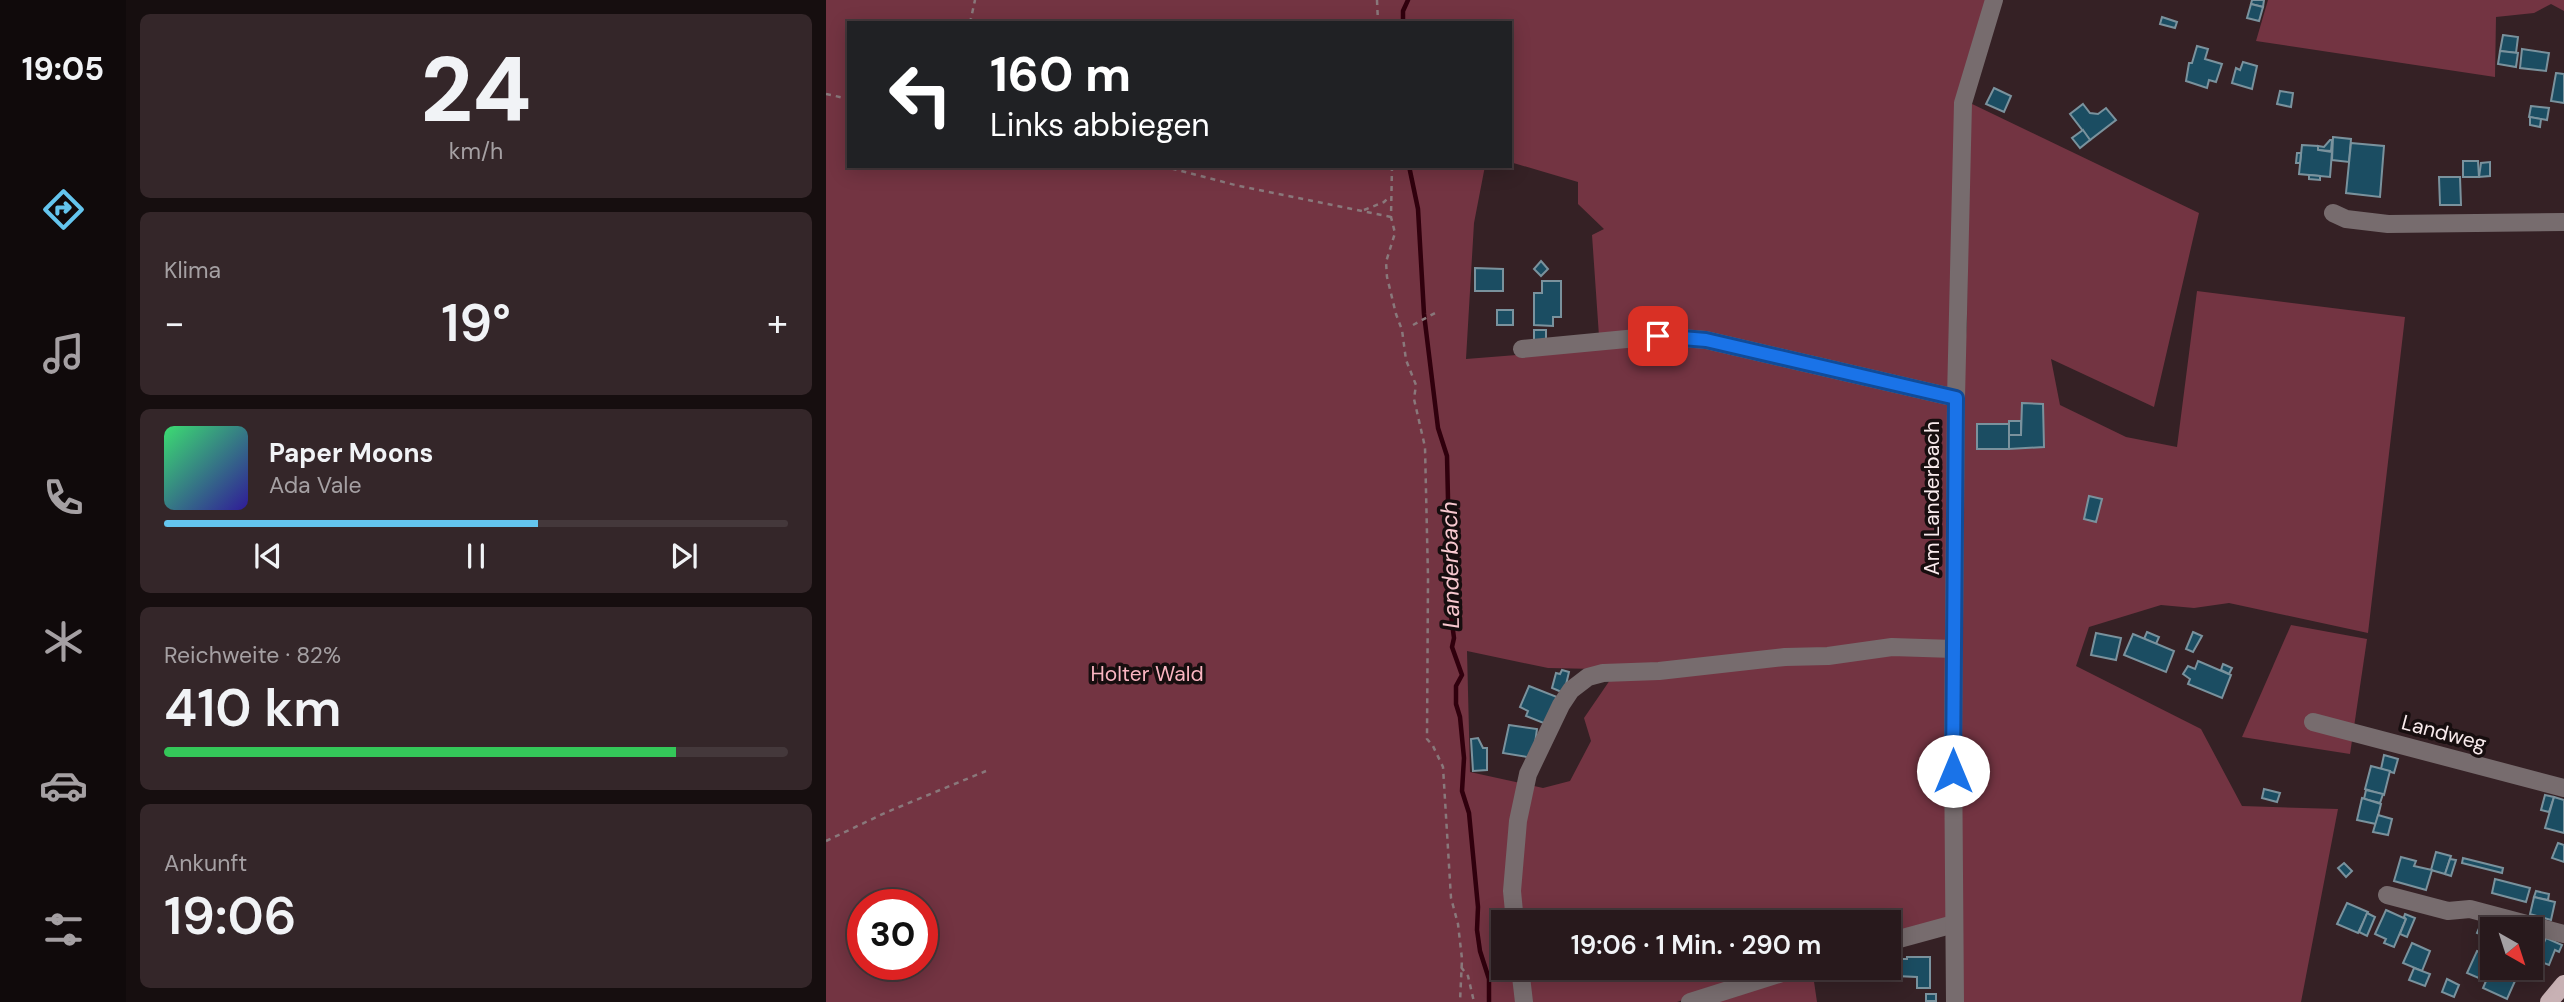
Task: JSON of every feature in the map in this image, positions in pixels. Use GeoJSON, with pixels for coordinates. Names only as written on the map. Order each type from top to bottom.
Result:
{"type":"FeatureCollection","features":[{"type":"Feature","properties":{"kind":"main road"},"geometry":{"type":"LineString","coordinates":[[2549,1002],[2564,984]]}},
{"type":"Feature","properties":{"kind":"street","name":"Am Landerbach"},"geometry":{"type":"LineString","coordinates":[[1955,1002],[1954,649],[1962,103],[1994,0]]}},
{"type":"Feature","properties":{"kind":"street"},"geometry":{"type":"LineString","coordinates":[[2333,214],[2361,222],[2388,224],[2564,222]]}},
{"type":"Feature","properties":{"kind":"street"},"geometry":{"type":"LineString","coordinates":[[1522,349],[1658,336],[1706,340],[1956,398]]}},
{"type":"Feature","properties":{"kind":"street"},"geometry":{"type":"LineString","coordinates":[[1514,910],[1512,891],[1518,821],[1528,774],[1561,705],[1571,690],[1588,677],[1603,673],[1659,671],[1785,657],[1828,656],[1892,647],[1954,649]]}},
{"type":"Feature","properties":{"kind":"street","name":"Landweg"},"geometry":{"type":"LineString","coordinates":[[2313,722],[2564,788]]}},
{"type":"Feature","properties":{"kind":"street"},"geometry":{"type":"LineString","coordinates":[[2387,895],[2448,911],[2470,909],[2564,934]]}},
{"type":"Feature","properties":{"kind":"street"},"geometry":{"type":"LineString","coordinates":[[1901,938],[1954,924]]}},
{"type":"Feature","properties":{"kind":"street"},"geometry":{"type":"LineString","coordinates":[[1521,980],[1524,1002]]}},
{"type":"Feature","properties":{"kind":"street"},"geometry":{"type":"LineString","coordinates":[[1690,1002],[1760,980]]}},
{"type":"Feature","properties":{"kind":"path"},"geometry":{"type":"LineString","coordinates":[[970,21],[975,0]]}},
{"type":"Feature","properties":{"kind":"path"},"geometry":{"type":"LineString","coordinates":[[1377,0],[1378,21]]}},
{"type":"Feature","properties":{"kind":"path"},"geometry":{"type":"LineString","coordinates":[[826,94],[847,99]]}},
{"type":"Feature","properties":{"kind":"path"},"geometry":{"type":"LineString","coordinates":[[1169,168],[1238,186],[1391,217]]}},
{"type":"Feature","properties":{"kind":"path"},"geometry":{"type":"LineString","coordinates":[[1391,168],[1391,217],[1395,233],[1386,262],[1387,277],[1402,330],[1406,360],[1416,385],[1414,399],[1425,447],[1428,576],[1427,739],[1443,767],[1451,898],[1458,924],[1460,1002]]}},
{"type":"Feature","properties":{"kind":"path"},"geometry":{"type":"LineString","coordinates":[[1361,211],[1384,202],[1391,196]]}},
{"type":"Feature","properties":{"kind":"path"},"geometry":{"type":"LineString","coordinates":[[1413,325],[1435,313]]}},
{"type":"Feature","properties":{"kind":"path"},"geometry":{"type":"LineString","coordinates":[[826,841],[887,812],[986,771]]}},
{"type":"Feature","properties":{"kind":"path"},"geometry":{"type":"LineString","coordinates":[[1461,967],[1468,976],[1474,1002]]}},
{"type":"Feature","properties":{"kind":"green space","name":"Holter Wald"},"geometry":{"type":"Polygon","coordinates":[[[826,0],[1986,0],[1956,101],[1950,392],[1704,333],[1599,336],[1592,235],[1604,229],[1578,204],[1578,182],[1512,163],[1512,21],[847,21],[847,168],[1485,168],[1474,223],[1466,359],[1658,344],[1703,346],[1950,400],[1949,919],[1901,932],[1901,910],[1491,910],[1491,980],[1743,980],[1677,1002],[826,1002],[826,0]],[[1467,651],[1470,772],[1543,788],[1570,781],[1591,741],[1584,718],[1610,680],[1597,669],[1548,668],[1467,651]]]}},
{"type":"Feature","properties":{"kind":"green space"},"geometry":{"type":"Polygon","coordinates":[[[2268,0],[2564,0],[2564,11],[2551,4],[2534,13],[2496,17],[2495,77],[2256,41],[2268,0]]]}},
{"type":"Feature","properties":{"kind":"green space"},"geometry":{"type":"Polygon","coordinates":[[[1968,102],[2199,213],[2154,407],[2051,359],[2060,405],[2126,437],[2177,447],[2197,291],[2405,317],[2368,633],[2229,603],[2194,608],[2161,605],[2089,627],[2076,666],[2201,729],[2242,806],[2338,809],[2301,1002],[1963,1002],[1960,536],[1961,398],[1967,323],[1968,102]]]}},
{"type":"Feature","properties":{"kind":"green space"},"geometry":{"type":"Polygon","coordinates":[[[2291,625],[2367,639],[2350,754],[2242,737],[2291,625]]]}},
{"type":"Feature","properties":{"kind":"green space"},"geometry":{"type":"Polygon","coordinates":[[[1770,980],[1814,980],[1817,1002],[1708,1002],[1770,980]]]}},
{"type":"Feature","properties":{"kind":"building"},"geometry":{"type":"Polygon","coordinates":[[[2252,0],[2264,0],[2263,7],[2251,4],[2252,0]]]}},
{"type":"Feature","properties":{"kind":"building"},"geometry":{"type":"Polygon","coordinates":[[[2251,4],[2263,7],[2259,21],[2247,18],[2251,4]]]}},
{"type":"Feature","properties":{"kind":"building"},"geometry":{"type":"Polygon","coordinates":[[[2162,17],[2177,22],[2175,28],[2160,24],[2162,17]]]}},
{"type":"Feature","properties":{"kind":"building"},"geometry":{"type":"Polygon","coordinates":[[[2503,35],[2518,37],[2516,53],[2500,51],[2503,35]]]}},
{"type":"Feature","properties":{"kind":"building"},"geometry":{"type":"Polygon","coordinates":[[[2197,46],[2208,49],[2205,59],[2222,64],[2216,82],[2209,80],[2207,88],[2186,81],[2189,63],[2192,63],[2197,46]]]}},
{"type":"Feature","properties":{"kind":"building"},"geometry":{"type":"Polygon","coordinates":[[[2522,49],[2549,53],[2546,71],[2520,68],[2522,49]]]}},
{"type":"Feature","properties":{"kind":"building"},"geometry":{"type":"Polygon","coordinates":[[[2500,51],[2518,53],[2516,67],[2498,64],[2500,51]]]}},
{"type":"Feature","properties":{"kind":"building"},"geometry":{"type":"Polygon","coordinates":[[[2243,62],[2257,66],[2252,89],[2232,83],[2236,68],[2240,70],[2243,62]]]}},
{"type":"Feature","properties":{"kind":"building"},"geometry":{"type":"Polygon","coordinates":[[[2556,73],[2564,74],[2564,103],[2551,101],[2556,73]]]}},
{"type":"Feature","properties":{"kind":"building"},"geometry":{"type":"Polygon","coordinates":[[[1994,88],[2011,96],[2004,112],[1986,104],[1994,88]]]}},
{"type":"Feature","properties":{"kind":"building"},"geometry":{"type":"Polygon","coordinates":[[[2280,91],[2293,93],[2291,107],[2277,104],[2280,91]]]}},
{"type":"Feature","properties":{"kind":"building"},"geometry":{"type":"Polygon","coordinates":[[[2083,104],[2090,113],[2098,114],[2106,108],[2116,120],[2090,140],[2070,114],[2083,104]]]}},
{"type":"Feature","properties":{"kind":"building"},"geometry":{"type":"Polygon","coordinates":[[[2531,106],[2549,108],[2547,120],[2529,117],[2531,106]]]}},
{"type":"Feature","properties":{"kind":"building"},"geometry":{"type":"Polygon","coordinates":[[[2530,117],[2541,119],[2540,127],[2530,125],[2530,117]]]}},
{"type":"Feature","properties":{"kind":"building"},"geometry":{"type":"Polygon","coordinates":[[[2083,130],[2090,140],[2080,148],[2072,138],[2083,130]]]}},
{"type":"Feature","properties":{"kind":"building"},"geometry":{"type":"Polygon","coordinates":[[[2333,137],[2351,139],[2349,162],[2332,160],[2333,137]]]}},
{"type":"Feature","properties":{"kind":"building"},"geometry":{"type":"Polygon","coordinates":[[[2330,140],[2331,151],[2318,150],[2318,146],[2324,147],[2330,140]]]}},
{"type":"Feature","properties":{"kind":"building"},"geometry":{"type":"Polygon","coordinates":[[[2351,143],[2384,146],[2380,197],[2346,193],[2351,143]]]}},
{"type":"Feature","properties":{"kind":"building"},"geometry":{"type":"Polygon","coordinates":[[[2302,145],[2318,146],[2318,150],[2332,152],[2330,177],[2299,174],[2302,145]]]}},
{"type":"Feature","properties":{"kind":"building"},"geometry":{"type":"Polygon","coordinates":[[[2297,153],[2301,153],[2300,163],[2296,163],[2297,153]]]}},
{"type":"Feature","properties":{"kind":"building"},"geometry":{"type":"Polygon","coordinates":[[[2463,161],[2478,161],[2479,177],[2463,177],[2463,161]]]}},
{"type":"Feature","properties":{"kind":"building"},"geometry":{"type":"Polygon","coordinates":[[[2490,162],[2490,176],[2479,177],[2481,163],[2490,162]]]}},
{"type":"Feature","properties":{"kind":"building"},"geometry":{"type":"Polygon","coordinates":[[[2309,175],[2320,176],[2320,180],[2309,179],[2309,175]]]}},
{"type":"Feature","properties":{"kind":"building"},"geometry":{"type":"Polygon","coordinates":[[[2439,177],[2460,177],[2461,205],[2440,205],[2439,177]]]}},
{"type":"Feature","properties":{"kind":"building"},"geometry":{"type":"Polygon","coordinates":[[[1541,261],[1548,269],[1541,276],[1534,269],[1541,261]]]}},
{"type":"Feature","properties":{"kind":"building"},"geometry":{"type":"Polygon","coordinates":[[[1475,268],[1503,269],[1503,291],[1475,291],[1475,268]]]}},
{"type":"Feature","properties":{"kind":"building"},"geometry":{"type":"Polygon","coordinates":[[[1542,281],[1561,281],[1561,317],[1553,317],[1553,326],[1534,325],[1534,293],[1542,293],[1542,281]]]}},
{"type":"Feature","properties":{"kind":"building"},"geometry":{"type":"Polygon","coordinates":[[[1497,310],[1513,310],[1513,325],[1497,325],[1497,310]]]}},
{"type":"Feature","properties":{"kind":"building"},"geometry":{"type":"Polygon","coordinates":[[[1534,330],[1546,330],[1546,340],[1534,340],[1534,330]]]}},
{"type":"Feature","properties":{"kind":"building"},"geometry":{"type":"Polygon","coordinates":[[[2022,403],[2043,404],[2044,447],[2009,449],[2009,435],[2021,435],[2022,403]]]}},
{"type":"Feature","properties":{"kind":"building"},"geometry":{"type":"Polygon","coordinates":[[[2009,421],[2021,421],[2021,435],[2009,435],[2009,421]]]}},
{"type":"Feature","properties":{"kind":"building"},"geometry":{"type":"Polygon","coordinates":[[[1977,424],[2009,424],[2009,449],[1977,449],[1977,424]]]}},
{"type":"Feature","properties":{"kind":"building"},"geometry":{"type":"Polygon","coordinates":[[[2089,496],[2102,499],[2096,522],[2084,519],[2089,496]]]}},
{"type":"Feature","properties":{"kind":"building"},"geometry":{"type":"Polygon","coordinates":[[[2147,632],[2159,637],[2156,644],[2144,639],[2147,632]]]}},
{"type":"Feature","properties":{"kind":"building"},"geometry":{"type":"Polygon","coordinates":[[[2193,632],[2202,636],[2193,652],[2186,649],[2193,632]]]}},
{"type":"Feature","properties":{"kind":"building"},"geometry":{"type":"Polygon","coordinates":[[[2096,633],[2121,638],[2116,660],[2091,655],[2096,633]]]}},
{"type":"Feature","properties":{"kind":"building"},"geometry":{"type":"Polygon","coordinates":[[[2133,634],[2174,651],[2166,672],[2124,655],[2133,634]]]}},
{"type":"Feature","properties":{"kind":"building"},"geometry":{"type":"Polygon","coordinates":[[[2198,661],[2231,675],[2222,698],[2188,684],[2190,679],[2183,674],[2188,666],[2195,669],[2198,661]]]}},
{"type":"Feature","properties":{"kind":"building"},"geometry":{"type":"Polygon","coordinates":[[[2223,664],[2232,668],[2229,674],[2221,670],[2223,664]]]}},
{"type":"Feature","properties":{"kind":"building"},"geometry":{"type":"Polygon","coordinates":[[[1562,670],[1569,672],[1564,693],[1552,688],[1556,673],[1560,674],[1562,670]]]}},
{"type":"Feature","properties":{"kind":"building"},"geometry":{"type":"Polygon","coordinates":[[[1529,686],[1557,697],[1546,724],[1526,716],[1528,711],[1520,707],[1529,686]]]}},
{"type":"Feature","properties":{"kind":"building"},"geometry":{"type":"Polygon","coordinates":[[[1509,725],[1537,729],[1533,758],[1503,753],[1509,725]]]}},
{"type":"Feature","properties":{"kind":"building"},"geometry":{"type":"Polygon","coordinates":[[[1478,738],[1483,748],[1487,748],[1487,770],[1473,771],[1471,739],[1478,738]]]}},
{"type":"Feature","properties":{"kind":"building"},"geometry":{"type":"Polygon","coordinates":[[[2384,755],[2398,759],[2394,773],[2381,769],[2384,755]]]}},
{"type":"Feature","properties":{"kind":"building"},"geometry":{"type":"Polygon","coordinates":[[[2371,766],[2390,771],[2384,795],[2365,789],[2371,766]]]}},
{"type":"Feature","properties":{"kind":"building"},"geometry":{"type":"Polygon","coordinates":[[[2264,789],[2280,793],[2277,802],[2262,798],[2264,789]]]}},
{"type":"Feature","properties":{"kind":"building"},"geometry":{"type":"Polygon","coordinates":[[[2366,790],[2383,794],[2380,803],[2364,799],[2366,790]]]}},
{"type":"Feature","properties":{"kind":"building"},"geometry":{"type":"Polygon","coordinates":[[[2545,795],[2554,797],[2549,812],[2541,810],[2545,795]]]}},
{"type":"Feature","properties":{"kind":"building"},"geometry":{"type":"Polygon","coordinates":[[[2554,797],[2564,800],[2564,833],[2545,828],[2554,797]]]}},
{"type":"Feature","properties":{"kind":"building"},"geometry":{"type":"Polygon","coordinates":[[[2362,798],[2381,804],[2376,824],[2357,820],[2362,798]]]}},
{"type":"Feature","properties":{"kind":"building"},"geometry":{"type":"Polygon","coordinates":[[[2378,815],[2392,819],[2388,835],[2373,832],[2378,815]]]}},
{"type":"Feature","properties":{"kind":"building"},"geometry":{"type":"Polygon","coordinates":[[[2558,843],[2564,845],[2564,862],[2552,858],[2558,843]]]}},
{"type":"Feature","properties":{"kind":"building"},"geometry":{"type":"Polygon","coordinates":[[[2436,852],[2451,856],[2445,874],[2431,870],[2436,852]]]}},
{"type":"Feature","properties":{"kind":"building"},"geometry":{"type":"Polygon","coordinates":[[[2401,857],[2416,861],[2414,866],[2432,870],[2426,890],[2394,881],[2401,857]]]}},
{"type":"Feature","properties":{"kind":"building"},"geometry":{"type":"Polygon","coordinates":[[[2463,858],[2503,868],[2502,873],[2462,863],[2463,858]]]}},
{"type":"Feature","properties":{"kind":"building"},"geometry":{"type":"Polygon","coordinates":[[[2450,859],[2456,860],[2451,876],[2445,874],[2450,859]]]}},
{"type":"Feature","properties":{"kind":"building"},"geometry":{"type":"Polygon","coordinates":[[[2344,863],[2352,871],[2346,877],[2338,868],[2344,863]]]}},
{"type":"Feature","properties":{"kind":"building"},"geometry":{"type":"Polygon","coordinates":[[[2495,879],[2530,888],[2526,902],[2492,893],[2495,879]]]}},
{"type":"Feature","properties":{"kind":"building"},"geometry":{"type":"Polygon","coordinates":[[[2536,891],[2549,894],[2548,900],[2534,897],[2536,891]]]}},
{"type":"Feature","properties":{"kind":"building"},"geometry":{"type":"Polygon","coordinates":[[[2534,897],[2555,902],[2551,920],[2530,914],[2534,897]]]}},
{"type":"Feature","properties":{"kind":"building"},"geometry":{"type":"Polygon","coordinates":[[[2347,903],[2368,912],[2358,933],[2337,924],[2347,903]]]}},
{"type":"Feature","properties":{"kind":"building"},"geometry":{"type":"Polygon","coordinates":[[[2386,910],[2406,919],[2394,947],[2384,943],[2386,939],[2375,934],[2386,910]]]}},
{"type":"Feature","properties":{"kind":"building"},"geometry":{"type":"Polygon","coordinates":[[[2367,913],[2375,917],[2367,936],[2359,932],[2367,913]]]}},
{"type":"Feature","properties":{"kind":"building"},"geometry":{"type":"Polygon","coordinates":[[[2405,914],[2415,918],[2407,937],[2400,934],[2406,919],[2405,914]]]}},
{"type":"Feature","properties":{"kind":"building"},"geometry":{"type":"Polygon","coordinates":[[[2546,938],[2562,945],[2559,952],[2555,950],[2549,965],[2543,963],[2543,945],[2546,938]]]}},
{"type":"Feature","properties":{"kind":"building"},"geometry":{"type":"Polygon","coordinates":[[[2412,943],[2430,951],[2422,971],[2403,963],[2412,943]]]}},
{"type":"Feature","properties":{"kind":"building"},"geometry":{"type":"Polygon","coordinates":[[[2477,951],[2480,952],[2480,978],[2467,973],[2477,951]]]}},
{"type":"Feature","properties":{"kind":"building"},"geometry":{"type":"Polygon","coordinates":[[[1930,957],[1930,988],[1917,988],[1917,977],[1901,976],[1901,959],[1930,957]]]}},
{"type":"Feature","properties":{"kind":"building"},"geometry":{"type":"Polygon","coordinates":[[[2414,968],[2430,974],[2425,986],[2409,980],[2414,968]]]}},
{"type":"Feature","properties":{"kind":"building"},"geometry":{"type":"Polygon","coordinates":[[[2447,979],[2459,985],[2454,997],[2442,992],[2447,979]]]}},
{"type":"Feature","properties":{"kind":"building"},"geometry":{"type":"Polygon","coordinates":[[[2484,980],[2515,981],[2507,999],[2483,988],[2486,981],[2484,980]]]}},
{"type":"Feature","properties":{"kind":"building"},"geometry":{"type":"Polygon","coordinates":[[[1926,994],[1936,994],[1936,1001],[1926,1001],[1926,994]]]}},
{"type":"Feature","properties":{"kind":"waterway","name":"Landerbach"},"geometry":{"type":"LineString","coordinates":[[1403,21],[1403,11],[1408,0]]}},
{"type":"Feature","properties":{"kind":"waterway","name":"Landerbach"},"geometry":{"type":"LineString","coordinates":[[1409,168],[1418,209],[1424,314],[1438,428],[1447,456],[1448,499],[1444,513],[1453,547],[1448,593],[1454,638],[1452,647],[1462,675],[1456,686],[1464,758],[1462,791],[1469,813],[1478,907],[1477,930],[1489,979],[1489,1002]]}},
{"type":"Feature","properties":{"kind":"route"},"geometry":{"type":"LineString","coordinates":[[1658,336],[1706,340],[1956,398],[1953,771]]}}]}
